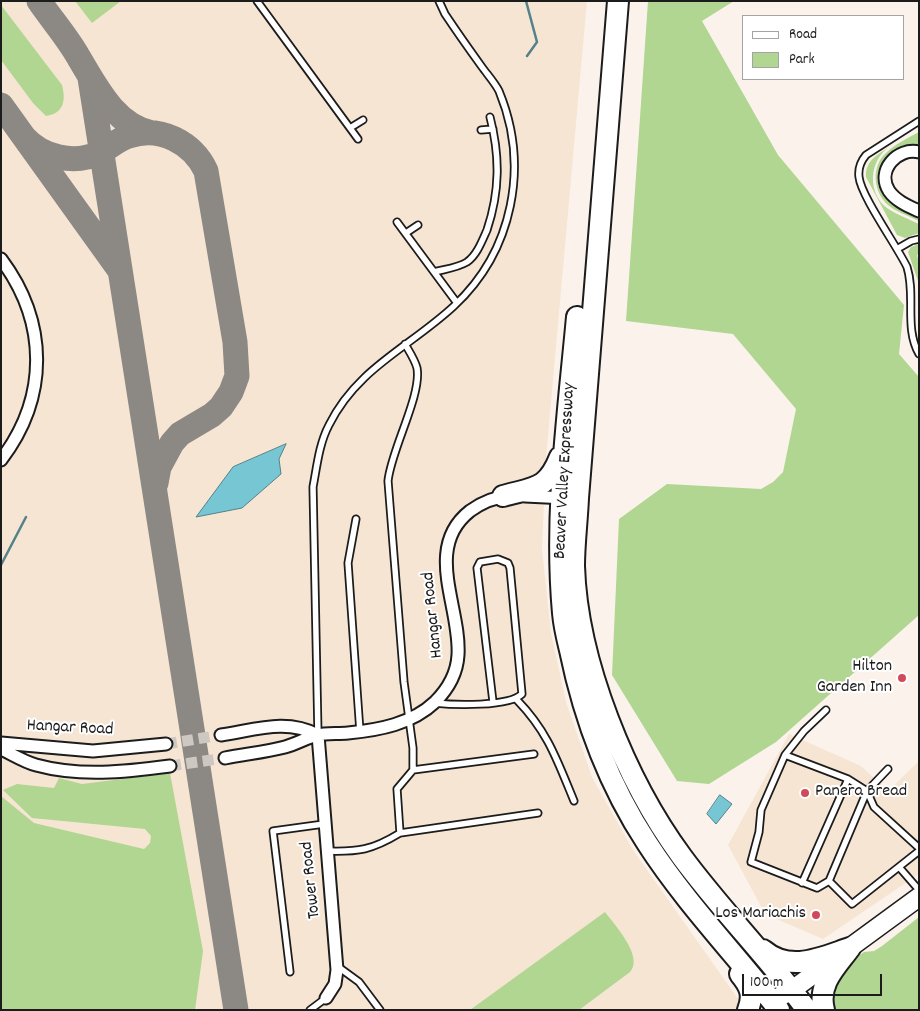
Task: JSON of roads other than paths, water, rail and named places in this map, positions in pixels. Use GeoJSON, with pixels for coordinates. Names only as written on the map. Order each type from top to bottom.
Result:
{"type":"FeatureCollection","features":[{"type":"Feature","properties":{"kind":"highway","name":"Beaver Valley Expressway"},"geometry":{"type":"LineString","coordinates":[[606,1],[565,445],[574,567],[582,628],[595,682],[623,753],[652,810],[691,869],[807,1010]]}},
{"type":"Feature","properties":{"kind":"highway","name":"Beaver Valley Expressway"},"geometry":{"type":"LineString","coordinates":[[618,1],[569,498],[563,615],[575,675],[590,723],[613,782],[636,826],[670,877],[710,925],[710,937],[749,986],[751,997],[766,1007]]}},
{"type":"Feature","properties":{"kind":"highway"},"geometry":{"type":"LineString","coordinates":[[503,496],[538,486],[547,481],[554,473],[565,445]]}},
{"type":"Feature","properties":{"kind":"highway"},"geometry":{"type":"LineString","coordinates":[[747,938],[771,957],[793,963],[810,961],[850,948]]}},
{"type":"Feature","properties":{"kind":"highway"},"geometry":{"type":"LineString","coordinates":[[824,1010],[822,996],[827,979],[850,948]]}},
{"type":"Feature","properties":{"kind":"main road"},"geometry":{"type":"LineString","coordinates":[[766,1007],[919,897]]}},
{"type":"Feature","properties":{"kind":"street"},"geometry":{"type":"LineString","coordinates":[[919,152],[904,152],[896,156],[887,168],[885,178],[887,188],[892,195],[919,211]]}},
{"type":"Feature","properties":{"kind":"street"},"geometry":{"type":"LineString","coordinates":[[1,259],[26,301],[36,347],[34,393],[15,442],[1,460]]}},
{"type":"Feature","properties":{"kind":"street","name":"Hangar Road"},"geometry":{"type":"LineString","coordinates":[[225,758],[284,747],[318,735],[360,732],[391,726],[410,719],[434,703],[452,679],[458,654],[447,575],[448,543],[454,530],[468,514],[488,501],[503,496],[569,498]]}},
{"type":"Feature","properties":{"kind":"street","name":"Hangar Road"},"geometry":{"type":"LineString","coordinates":[[221,736],[282,725],[303,727],[318,735]]}},
{"type":"Feature","properties":{"kind":"street","name":"Tower Road"},"geometry":{"type":"LineString","coordinates":[[318,735],[326,851],[337,966],[336,984],[326,998]]}},
{"type":"Feature","properties":{"kind":"street","name":"Hangar Road"},"geometry":{"type":"LineString","coordinates":[[1,744],[93,751],[166,744]]}},
{"type":"Feature","properties":{"kind":"street","name":"Hangar Road"},"geometry":{"type":"LineString","coordinates":[[1,749],[36,765],[79,772],[106,773],[170,766]]}},
{"type":"Feature","properties":{"kind":"lane"},"geometry":{"type":"LineString","coordinates":[[257,1],[358,140]]}},
{"type":"Feature","properties":{"kind":"lane"},"geometry":{"type":"LineString","coordinates":[[318,735],[313,523],[314,487],[319,454],[329,425],[348,396],[372,368],[457,303],[479,279],[498,246],[508,215],[516,175],[512,134],[498,90],[445,14],[439,1]]}},
{"type":"Feature","properties":{"kind":"lane"},"geometry":{"type":"LineString","coordinates":[[434,272],[452,268],[468,261],[478,250],[492,216],[498,182],[497,147],[490,117]]}},
{"type":"Feature","properties":{"kind":"lane"},"geometry":{"type":"LineString","coordinates":[[350,128],[363,120]]}},
{"type":"Feature","properties":{"kind":"lane"},"geometry":{"type":"LineString","coordinates":[[919,121],[866,155],[859,171],[862,186],[907,267],[911,280],[912,335],[919,354]]}},
{"type":"Feature","properties":{"kind":"lane"},"geometry":{"type":"LineString","coordinates":[[481,130],[493,129]]}},
{"type":"Feature","properties":{"kind":"lane"},"geometry":{"type":"LineString","coordinates":[[397,222],[457,303]]}},
{"type":"Feature","properties":{"kind":"lane"},"geometry":{"type":"LineString","coordinates":[[406,233],[418,225]]}},
{"type":"Feature","properties":{"kind":"lane"},"geometry":{"type":"LineString","coordinates":[[897,249],[919,239]]}},
{"type":"Feature","properties":{"kind":"lane"},"geometry":{"type":"LineString","coordinates":[[405,344],[417,368],[416,385],[389,466],[388,481],[413,770]]}},
{"type":"Feature","properties":{"kind":"lane"},"geometry":{"type":"LineString","coordinates":[[356,519],[348,563],[360,732]]}},
{"type":"Feature","properties":{"kind":"lane"},"geometry":{"type":"LineString","coordinates":[[434,703],[456,705],[493,702],[517,700],[522,694],[523,688],[510,568],[508,563],[498,559],[480,562],[477,568],[493,702]]}},
{"type":"Feature","properties":{"kind":"lane"},"geometry":{"type":"LineString","coordinates":[[517,700],[537,721],[552,748],[574,801]]}},
{"type":"Feature","properties":{"kind":"lane"},"geometry":{"type":"LineString","coordinates":[[826,710],[804,731],[785,755],[761,810],[759,832],[751,862],[817,888],[829,881],[867,791],[888,769]]}},
{"type":"Feature","properties":{"kind":"lane"},"geometry":{"type":"LineString","coordinates":[[400,833],[397,789],[413,770],[534,754]]}},
{"type":"Feature","properties":{"kind":"lane"},"geometry":{"type":"LineString","coordinates":[[785,755],[848,779],[867,791],[874,807],[919,849],[900,867],[852,904],[829,881]]}},
{"type":"Feature","properties":{"kind":"lane"},"geometry":{"type":"LineString","coordinates":[[802,883],[848,779]]}},
{"type":"Feature","properties":{"kind":"lane"},"geometry":{"type":"LineString","coordinates":[[326,851],[346,852],[378,847],[400,833],[538,813]]}},
{"type":"Feature","properties":{"kind":"lane"},"geometry":{"type":"LineString","coordinates":[[290,972],[273,831],[324,824]]}},
{"type":"Feature","properties":{"kind":"lane"},"geometry":{"type":"LineString","coordinates":[[900,867],[919,890]]}},
{"type":"Feature","properties":{"kind":"lane"},"geometry":{"type":"LineString","coordinates":[[337,966],[360,982],[380,1010]]}},
{"type":"Feature","properties":{"kind":"lane","name":"Tower Road"},"geometry":{"type":"LineString","coordinates":[[310,1010],[326,998]]}},
{"type":"Feature","properties":{"kind":"water"},"geometry":{"type":"Polygon","coordinates":[[[286,444],[279,459],[281,474],[242,508],[196,517],[233,467],[286,444]]]}},
{"type":"Feature","properties":{"kind":"water"},"geometry":{"type":"Polygon","coordinates":[[[720,795],[732,804],[716,824],[707,814],[720,795]]]}},
{"type":"Feature","properties":{"kind":"waterway"},"geometry":{"type":"LineString","coordinates":[[526,1],[537,42],[527,56]]}},
{"type":"Feature","properties":{"kind":"waterway"},"geometry":{"type":"LineString","coordinates":[[1,565],[26,517]]}},
{"type":"Feature","properties":{"kind":"tunnel"},"geometry":{"type":"LineString","coordinates":[[166,744],[221,735]]}},
{"type":"Feature","properties":{"kind":"tunnel"},"geometry":{"type":"LineString","coordinates":[[170,766],[225,758]]}},
{"type":"Feature","properties":{"kind":"place","name":"Hilton Garden Inn"},"geometry":{"type":"Point","coordinates":[902,678]}},
{"type":"Feature","properties":{"kind":"place","name":"Panera Bread"},"geometry":{"type":"Point","coordinates":[805,793]}},
{"type":"Feature","properties":{"kind":"place","name":"Los Mariachis"},"geometry":{"type":"Point","coordinates":[816,915]}}]}
